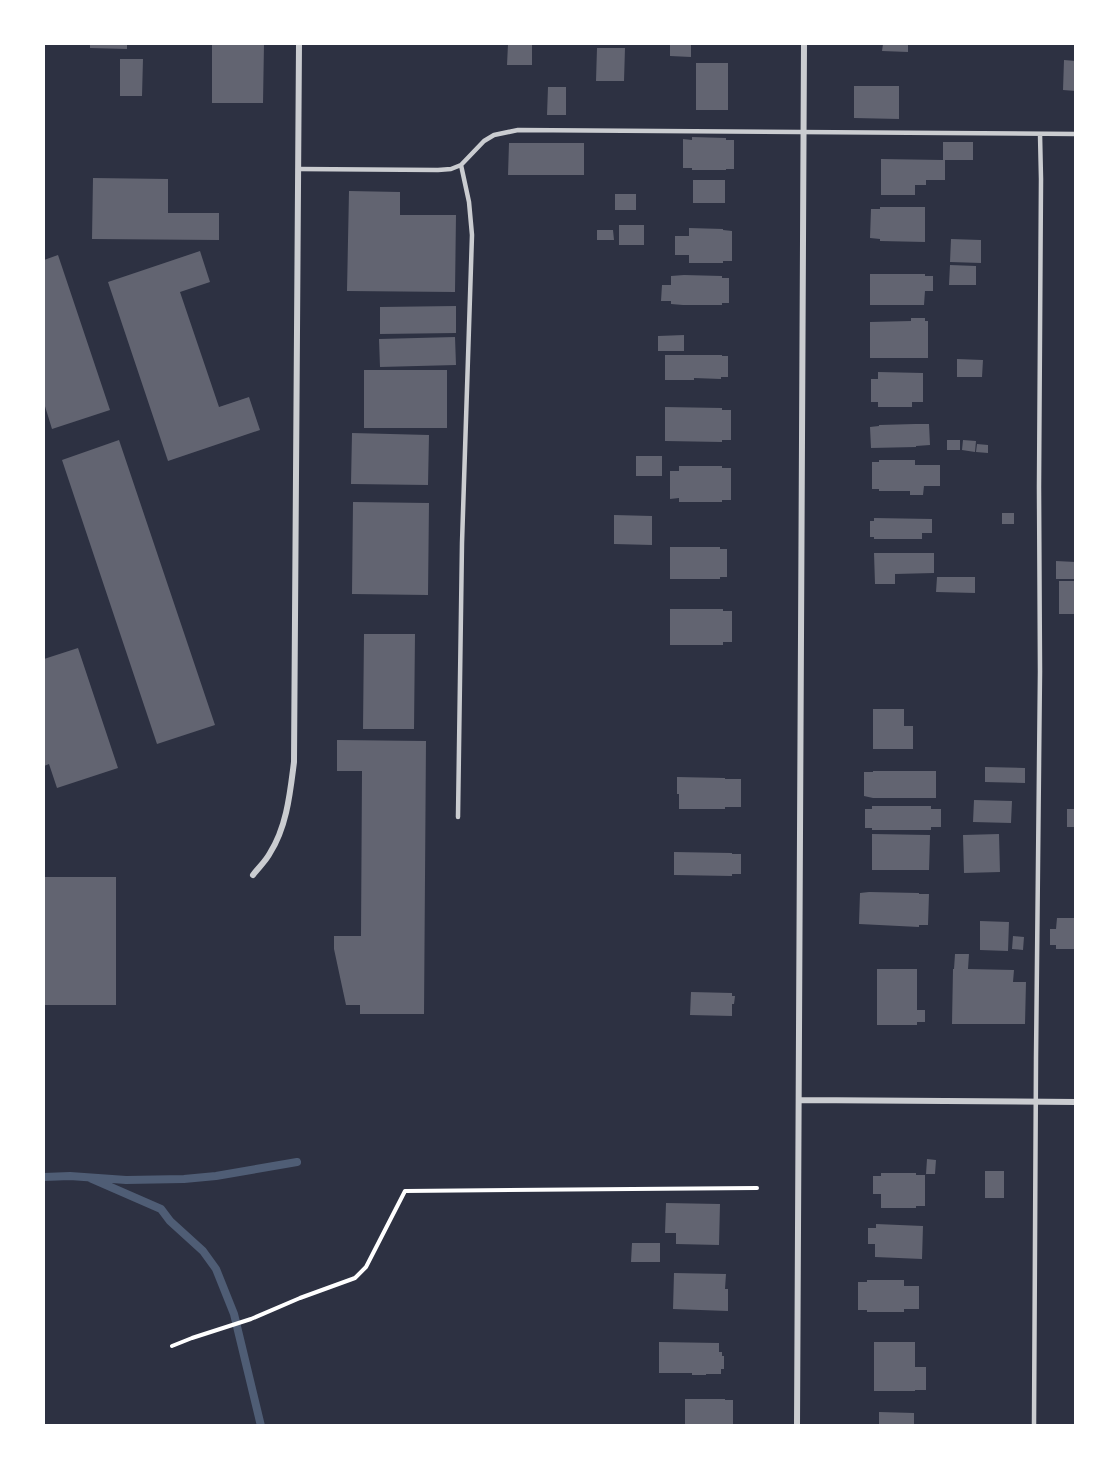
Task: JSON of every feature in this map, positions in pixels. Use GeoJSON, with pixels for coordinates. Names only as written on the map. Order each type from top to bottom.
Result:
{"type":"FeatureCollection","features":[{"type":"Feature","properties":{"kind":"street"},"geometry":{"type":"LineString","coordinates":[[253,875],[270,853],[281,830],[289,799],[294,762],[299,44]]}},
{"type":"Feature","properties":{"kind":"street"},"geometry":{"type":"LineString","coordinates":[[797,1425],[804,44]]}},
{"type":"Feature","properties":{"kind":"street"},"geometry":{"type":"LineString","coordinates":[[800,1100],[1076,1102]]}},
{"type":"Feature","properties":{"kind":"lane"},"geometry":{"type":"LineString","coordinates":[[298,169],[451,169],[461,165],[484,141],[494,135],[518,130],[1076,134]]}},
{"type":"Feature","properties":{"kind":"lane"},"geometry":{"type":"LineString","coordinates":[[1034,1425],[1040,671],[1040,134]]}},
{"type":"Feature","properties":{"kind":"lane"},"geometry":{"type":"LineString","coordinates":[[458,817],[462,543],[472,236],[469,202],[461,165]]}},
{"type":"Feature","properties":{"kind":"path"},"geometry":{"type":"LineString","coordinates":[[172,1346],[251,1319],[355,1278],[366,1267],[405,1191],[757,1188]]}},
{"type":"Feature","properties":{"kind":"building"},"geometry":{"type":"Polygon","coordinates":[[[90,44],[127,44],[127,49],[90,48],[90,44]]]}},
{"type":"Feature","properties":{"kind":"building"},"geometry":{"type":"Polygon","coordinates":[[[212,44],[264,44],[263,103],[212,103],[212,44]]]}},
{"type":"Feature","properties":{"kind":"building"},"geometry":{"type":"Polygon","coordinates":[[[508,44],[532,44],[532,65],[507,65],[508,44]]]}},
{"type":"Feature","properties":{"kind":"building"},"geometry":{"type":"Polygon","coordinates":[[[670,44],[691,44],[691,57],[670,56],[670,44]]]}},
{"type":"Feature","properties":{"kind":"building"},"geometry":{"type":"Polygon","coordinates":[[[883,44],[908,44],[908,52],[882,51],[883,44]]]}},
{"type":"Feature","properties":{"kind":"building"},"geometry":{"type":"Polygon","coordinates":[[[597,48],[625,48],[624,81],[596,81],[597,48]]]}},
{"type":"Feature","properties":{"kind":"building"},"geometry":{"type":"Polygon","coordinates":[[[120,59],[143,59],[142,96],[120,96],[120,59]]]}},
{"type":"Feature","properties":{"kind":"building"},"geometry":{"type":"Polygon","coordinates":[[[1064,60],[1076,61],[1076,91],[1063,90],[1064,60]]]}},
{"type":"Feature","properties":{"kind":"building"},"geometry":{"type":"Polygon","coordinates":[[[696,63],[728,63],[728,110],[696,110],[696,63]]]}},
{"type":"Feature","properties":{"kind":"building"},"geometry":{"type":"Polygon","coordinates":[[[854,86],[899,86],[899,119],[854,118],[854,86]]]}},
{"type":"Feature","properties":{"kind":"building"},"geometry":{"type":"Polygon","coordinates":[[[548,87],[566,87],[566,115],[547,115],[548,87]]]}},
{"type":"Feature","properties":{"kind":"building"},"geometry":{"type":"Polygon","coordinates":[[[692,137],[734,140],[734,169],[692,170],[692,168],[683,168],[683,139],[692,140],[692,137]]]}},
{"type":"Feature","properties":{"kind":"building"},"geometry":{"type":"Polygon","coordinates":[[[943,142],[973,142],[973,160],[945,160],[945,180],[926,180],[926,185],[915,185],[915,195],[881,195],[881,159],[943,160],[943,142]]]}},
{"type":"Feature","properties":{"kind":"building"},"geometry":{"type":"Polygon","coordinates":[[[509,143],[584,143],[584,175],[508,175],[509,143]]]}},
{"type":"Feature","properties":{"kind":"building"},"geometry":{"type":"Polygon","coordinates":[[[93,178],[168,179],[168,213],[219,213],[219,240],[92,239],[93,178]]]}},
{"type":"Feature","properties":{"kind":"building"},"geometry":{"type":"Polygon","coordinates":[[[693,180],[725,180],[725,203],[693,203],[693,180]]]}},
{"type":"Feature","properties":{"kind":"building"},"geometry":{"type":"Polygon","coordinates":[[[349,191],[400,192],[400,215],[456,215],[455,292],[347,291],[349,191]]]}},
{"type":"Feature","properties":{"kind":"building"},"geometry":{"type":"Polygon","coordinates":[[[615,194],[636,194],[636,210],[615,210],[615,194]]]}},
{"type":"Feature","properties":{"kind":"building"},"geometry":{"type":"Polygon","coordinates":[[[880,207],[925,207],[925,242],[880,241],[880,239],[870,238],[871,209],[880,209],[880,207]]]}},
{"type":"Feature","properties":{"kind":"building"},"geometry":{"type":"Polygon","coordinates":[[[619,225],[644,225],[644,245],[619,245],[619,225]]]}},
{"type":"Feature","properties":{"kind":"building"},"geometry":{"type":"Polygon","coordinates":[[[689,228],[732,231],[732,261],[689,263],[689,255],[675,255],[675,236],[689,236],[689,228]]]}},
{"type":"Feature","properties":{"kind":"building"},"geometry":{"type":"Polygon","coordinates":[[[597,230],[613,230],[614,240],[597,240],[597,230]]]}},
{"type":"Feature","properties":{"kind":"building"},"geometry":{"type":"Polygon","coordinates":[[[951,239],[981,240],[981,263],[950,262],[951,239]]]}},
{"type":"Feature","properties":{"kind":"building"},"geometry":{"type":"Polygon","coordinates":[[[200,251],[210,282],[180,292],[219,407],[249,397],[260,430],[168,461],[108,282],[200,251]]]}},
{"type":"Feature","properties":{"kind":"building"},"geometry":{"type":"Polygon","coordinates":[[[58,255],[110,410],[52,429],[44,403],[44,260],[58,255]]]}},
{"type":"Feature","properties":{"kind":"building"},"geometry":{"type":"Polygon","coordinates":[[[950,265],[976,266],[976,285],[949,285],[950,265]]]}},
{"type":"Feature","properties":{"kind":"building"},"geometry":{"type":"Polygon","coordinates":[[[870,274],[933,276],[933,291],[925,291],[924,305],[870,305],[870,274]]]}},
{"type":"Feature","properties":{"kind":"building"},"geometry":{"type":"Polygon","coordinates":[[[671,276],[729,278],[729,303],[683,305],[661,301],[662,285],[671,285],[671,276]]]}},
{"type":"Feature","properties":{"kind":"building"},"geometry":{"type":"Polygon","coordinates":[[[456,306],[456,333],[380,334],[380,307],[456,306]]]}},
{"type":"Feature","properties":{"kind":"building"},"geometry":{"type":"Polygon","coordinates":[[[911,318],[925,318],[925,321],[928,321],[928,358],[870,358],[870,322],[911,321],[911,318]]]}},
{"type":"Feature","properties":{"kind":"building"},"geometry":{"type":"Polygon","coordinates":[[[684,335],[684,351],[658,351],[658,336],[684,335]]]}},
{"type":"Feature","properties":{"kind":"building"},"geometry":{"type":"Polygon","coordinates":[[[455,337],[456,365],[380,367],[379,339],[455,337]]]}},
{"type":"Feature","properties":{"kind":"building"},"geometry":{"type":"Polygon","coordinates":[[[665,355],[728,356],[728,377],[665,380],[665,355]]]}},
{"type":"Feature","properties":{"kind":"building"},"geometry":{"type":"Polygon","coordinates":[[[957,359],[983,360],[982,377],[957,377],[957,359]]]}},
{"type":"Feature","properties":{"kind":"building"},"geometry":{"type":"Polygon","coordinates":[[[364,370],[447,370],[447,428],[364,428],[364,370]]]}},
{"type":"Feature","properties":{"kind":"building"},"geometry":{"type":"Polygon","coordinates":[[[878,372],[923,373],[923,402],[912,402],[912,407],[878,407],[878,402],[871,402],[871,379],[878,379],[878,372]]]}},
{"type":"Feature","properties":{"kind":"building"},"geometry":{"type":"Polygon","coordinates":[[[665,407],[731,410],[731,440],[722,440],[722,442],[665,441],[665,407]]]}},
{"type":"Feature","properties":{"kind":"building"},"geometry":{"type":"Polygon","coordinates":[[[929,424],[930,445],[871,448],[870,427],[929,424]]]}},
{"type":"Feature","properties":{"kind":"building"},"geometry":{"type":"Polygon","coordinates":[[[352,433],[429,435],[428,485],[351,484],[352,433]]]}},
{"type":"Feature","properties":{"kind":"building"},"geometry":{"type":"Polygon","coordinates":[[[119,440],[215,725],[157,744],[62,460],[119,440]]]}},
{"type":"Feature","properties":{"kind":"building"},"geometry":{"type":"Polygon","coordinates":[[[947,440],[960,440],[960,450],[947,450],[947,440]]]}},
{"type":"Feature","properties":{"kind":"building"},"geometry":{"type":"Polygon","coordinates":[[[963,440],[976,441],[975,452],[962,450],[963,440]]]}},
{"type":"Feature","properties":{"kind":"building"},"geometry":{"type":"Polygon","coordinates":[[[977,444],[988,445],[988,453],[976,452],[977,444]]]}},
{"type":"Feature","properties":{"kind":"building"},"geometry":{"type":"Polygon","coordinates":[[[636,456],[662,456],[662,476],[636,476],[636,456]]]}},
{"type":"Feature","properties":{"kind":"building"},"geometry":{"type":"Polygon","coordinates":[[[879,460],[915,460],[915,465],[940,465],[940,486],[924,486],[923,495],[910,495],[910,491],[872,489],[872,462],[879,462],[879,460]]]}},
{"type":"Feature","properties":{"kind":"building"},"geometry":{"type":"Polygon","coordinates":[[[679,466],[731,468],[731,500],[679,502],[679,498],[670,499],[670,471],[679,471],[679,466]]]}},
{"type":"Feature","properties":{"kind":"building"},"geometry":{"type":"Polygon","coordinates":[[[353,502],[429,503],[428,595],[352,594],[353,502]]]}},
{"type":"Feature","properties":{"kind":"building"},"geometry":{"type":"Polygon","coordinates":[[[1002,513],[1014,513],[1014,524],[1002,524],[1002,513]]]}},
{"type":"Feature","properties":{"kind":"building"},"geometry":{"type":"Polygon","coordinates":[[[614,515],[652,516],[652,545],[614,544],[614,515]]]}},
{"type":"Feature","properties":{"kind":"building"},"geometry":{"type":"Polygon","coordinates":[[[874,518],[932,519],[932,533],[922,533],[922,539],[874,539],[870,537],[870,521],[874,521],[874,518]]]}},
{"type":"Feature","properties":{"kind":"building"},"geometry":{"type":"Polygon","coordinates":[[[670,547],[727,549],[727,577],[670,579],[670,547]]]}},
{"type":"Feature","properties":{"kind":"building"},"geometry":{"type":"Polygon","coordinates":[[[874,553],[934,553],[934,573],[895,574],[895,584],[875,584],[874,553]]]}},
{"type":"Feature","properties":{"kind":"building"},"geometry":{"type":"Polygon","coordinates":[[[1056,561],[1076,562],[1075,579],[1056,579],[1056,561]]]}},
{"type":"Feature","properties":{"kind":"building"},"geometry":{"type":"Polygon","coordinates":[[[937,577],[975,577],[975,593],[936,592],[937,577]]]}},
{"type":"Feature","properties":{"kind":"building"},"geometry":{"type":"Polygon","coordinates":[[[1059,581],[1076,581],[1076,614],[1059,614],[1059,581]]]}},
{"type":"Feature","properties":{"kind":"building"},"geometry":{"type":"Polygon","coordinates":[[[670,609],[732,611],[732,642],[723,642],[723,645],[670,645],[670,609]]]}},
{"type":"Feature","properties":{"kind":"building"},"geometry":{"type":"Polygon","coordinates":[[[364,634],[415,634],[414,729],[363,729],[364,634]]]}},
{"type":"Feature","properties":{"kind":"building"},"geometry":{"type":"Polygon","coordinates":[[[78,648],[118,768],[57,788],[49,764],[44,766],[44,659],[78,648]]]}},
{"type":"Feature","properties":{"kind":"building"},"geometry":{"type":"Polygon","coordinates":[[[873,709],[904,709],[904,726],[913,726],[913,749],[873,749],[873,709]]]}},
{"type":"Feature","properties":{"kind":"building"},"geometry":{"type":"Polygon","coordinates":[[[337,740],[426,741],[424,1014],[360,1014],[360,1005],[346,1005],[334,949],[334,936],[361,936],[362,771],[337,771],[337,740]]]}},
{"type":"Feature","properties":{"kind":"building"},"geometry":{"type":"Polygon","coordinates":[[[985,767],[1025,768],[1025,783],[985,782],[985,767]]]}},
{"type":"Feature","properties":{"kind":"building"},"geometry":{"type":"Polygon","coordinates":[[[936,771],[936,798],[864,796],[864,772],[936,771]]]}},
{"type":"Feature","properties":{"kind":"building"},"geometry":{"type":"Polygon","coordinates":[[[677,777],[741,779],[741,807],[679,809],[677,777]]]}},
{"type":"Feature","properties":{"kind":"building"},"geometry":{"type":"Polygon","coordinates":[[[974,800],[1012,801],[1011,823],[973,822],[974,800]]]}},
{"type":"Feature","properties":{"kind":"building"},"geometry":{"type":"Polygon","coordinates":[[[872,806],[931,806],[931,809],[941,809],[941,827],[931,827],[931,830],[865,828],[865,809],[872,809],[872,806]]]}},
{"type":"Feature","properties":{"kind":"building"},"geometry":{"type":"Polygon","coordinates":[[[1067,809],[1076,809],[1076,827],[1067,827],[1067,809]]]}},
{"type":"Feature","properties":{"kind":"building"},"geometry":{"type":"Polygon","coordinates":[[[872,834],[930,835],[929,870],[872,870],[872,834]]]}},
{"type":"Feature","properties":{"kind":"building"},"geometry":{"type":"Polygon","coordinates":[[[999,834],[1000,872],[964,873],[963,835],[999,834]]]}},
{"type":"Feature","properties":{"kind":"building"},"geometry":{"type":"Polygon","coordinates":[[[674,852],[741,854],[741,874],[732,874],[732,876],[674,875],[674,852]]]}},
{"type":"Feature","properties":{"kind":"building"},"geometry":{"type":"Polygon","coordinates":[[[44,877],[116,877],[116,1005],[44,1005],[44,877]]]}},
{"type":"Feature","properties":{"kind":"building"},"geometry":{"type":"Polygon","coordinates":[[[860,893],[929,894],[928,925],[919,925],[919,927],[859,924],[860,893]]]}},
{"type":"Feature","properties":{"kind":"building"},"geometry":{"type":"Polygon","coordinates":[[[1057,918],[1076,918],[1076,949],[1056,949],[1056,945],[1050,945],[1050,929],[1056,929],[1057,918]]]}},
{"type":"Feature","properties":{"kind":"building"},"geometry":{"type":"Polygon","coordinates":[[[980,921],[1009,922],[1008,951],[980,950],[980,921]]]}},
{"type":"Feature","properties":{"kind":"building"},"geometry":{"type":"Polygon","coordinates":[[[1013,936],[1024,937],[1023,950],[1012,949],[1013,936]]]}},
{"type":"Feature","properties":{"kind":"building"},"geometry":{"type":"Polygon","coordinates":[[[955,954],[969,954],[968,969],[1014,970],[1013,982],[1026,982],[1025,1024],[952,1024],[955,954]]]}},
{"type":"Feature","properties":{"kind":"building"},"geometry":{"type":"Polygon","coordinates":[[[877,969],[917,969],[917,1010],[925,1010],[925,1022],[917,1022],[917,1025],[877,1025],[877,969]]]}},
{"type":"Feature","properties":{"kind":"building"},"geometry":{"type":"Polygon","coordinates":[[[691,992],[732,993],[732,996],[735,996],[732,1016],[690,1015],[691,992]]]}},
{"type":"Feature","properties":{"kind":"building"},"geometry":{"type":"Polygon","coordinates":[[[927,1159],[936,1160],[935,1174],[926,1174],[927,1159]]]}},
{"type":"Feature","properties":{"kind":"building"},"geometry":{"type":"Polygon","coordinates":[[[985,1171],[1004,1171],[1004,1198],[985,1198],[985,1171]]]}},
{"type":"Feature","properties":{"kind":"building"},"geometry":{"type":"Polygon","coordinates":[[[881,1173],[925,1175],[925,1206],[881,1208],[881,1194],[873,1194],[873,1176],[881,1176],[881,1173]]]}},
{"type":"Feature","properties":{"kind":"building"},"geometry":{"type":"Polygon","coordinates":[[[666,1203],[720,1204],[719,1245],[676,1244],[676,1233],[665,1233],[666,1203]]]}},
{"type":"Feature","properties":{"kind":"building"},"geometry":{"type":"Polygon","coordinates":[[[876,1224],[923,1226],[922,1259],[875,1257],[875,1244],[868,1244],[868,1228],[876,1228],[876,1224]]]}},
{"type":"Feature","properties":{"kind":"building"},"geometry":{"type":"Polygon","coordinates":[[[632,1243],[660,1243],[660,1262],[631,1262],[632,1243]]]}},
{"type":"Feature","properties":{"kind":"building"},"geometry":{"type":"Polygon","coordinates":[[[674,1273],[726,1274],[725,1289],[728,1289],[728,1311],[673,1309],[674,1273]]]}},
{"type":"Feature","properties":{"kind":"building"},"geometry":{"type":"Polygon","coordinates":[[[867,1280],[904,1280],[904,1286],[919,1286],[919,1309],[904,1309],[904,1312],[858,1310],[858,1282],[867,1282],[867,1280]]]}},
{"type":"Feature","properties":{"kind":"building"},"geometry":{"type":"Polygon","coordinates":[[[659,1342],[719,1343],[719,1352],[722,1352],[724,1356],[724,1369],[721,1369],[721,1374],[706,1375],[659,1373],[659,1342]]]}},
{"type":"Feature","properties":{"kind":"building"},"geometry":{"type":"Polygon","coordinates":[[[874,1342],[915,1342],[915,1367],[926,1367],[926,1390],[874,1391],[874,1342]]]}},
{"type":"Feature","properties":{"kind":"building"},"geometry":{"type":"Polygon","coordinates":[[[685,1399],[733,1400],[733,1426],[685,1426],[685,1399]]]}},
{"type":"Feature","properties":{"kind":"building"},"geometry":{"type":"Polygon","coordinates":[[[879,1412],[914,1413],[914,1426],[879,1426],[879,1412]]]}},
{"type":"Feature","properties":{"kind":"waterway"},"geometry":{"type":"LineString","coordinates":[[44,1177],[70,1176],[126,1180],[184,1179],[297,1162]]}},
{"type":"Feature","properties":{"kind":"waterway"},"geometry":{"type":"LineString","coordinates":[[90,1178],[161,1209],[170,1221],[203,1251],[216,1269],[234,1314],[261,1426]]}}]}
